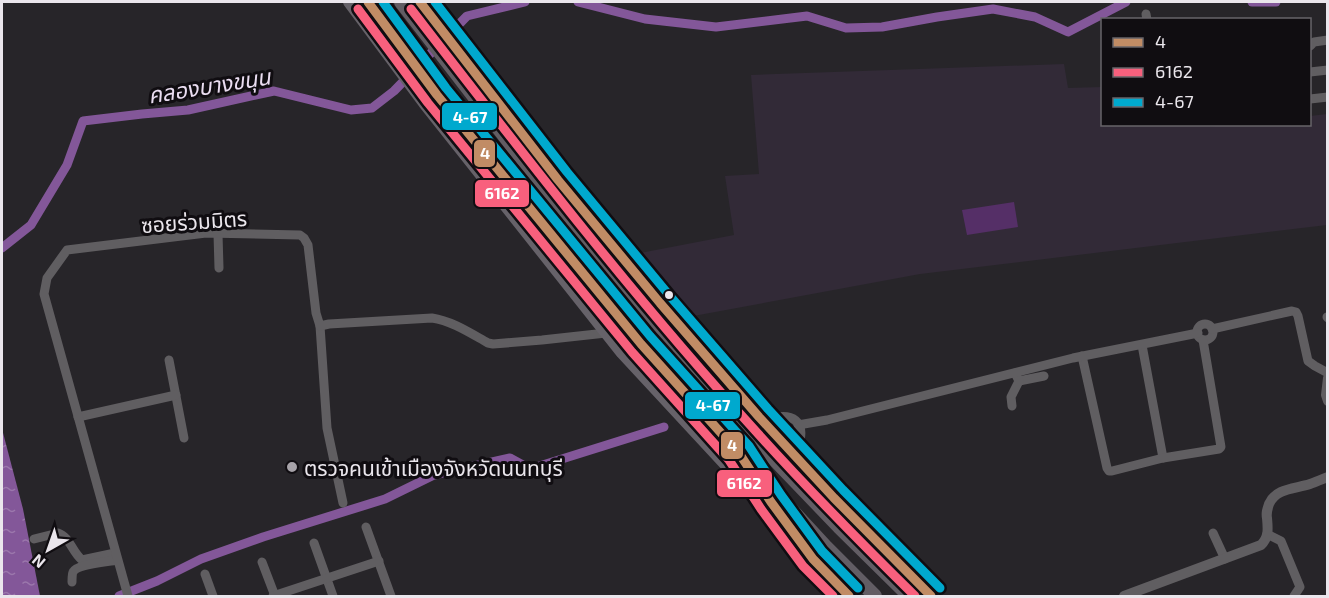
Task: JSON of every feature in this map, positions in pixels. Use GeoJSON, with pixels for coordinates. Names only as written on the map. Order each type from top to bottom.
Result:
{"type":"FeatureCollection","features":[{"type":"Feature","properties":{"kind":"main road"},"geometry":{"type":"LineString","coordinates":[[349,2],[413,88],[622,353],[849,597]]}},
{"type":"Feature","properties":{"kind":"main road"},"geometry":{"type":"LineString","coordinates":[[368,2],[425,79],[634,335],[739,453],[875,597]]}},
{"type":"Feature","properties":{"kind":"main road"},"geometry":{"type":"LineString","coordinates":[[401,2],[436,36],[452,44],[558,180],[638,277],[762,420],[932,597]]}},
{"type":"Feature","properties":{"kind":"main road"},"geometry":{"type":"LineString","coordinates":[[420,2],[443,56],[563,212],[707,389],[909,597]]}},
{"type":"Feature","properties":{"kind":"main road"},"geometry":{"type":"LineString","coordinates":[[707,389],[716,391],[747,416],[762,420]]}},
{"type":"Feature","properties":{"kind":"main road"},"geometry":{"type":"LineString","coordinates":[[739,453],[771,502],[813,559]]}},
{"type":"Feature","properties":{"kind":"street"},"geometry":{"type":"LineString","coordinates":[[1311,45],[1314,42],[1328,40]]}},
{"type":"Feature","properties":{"kind":"street"},"geometry":{"type":"LineString","coordinates":[[1311,72],[1328,70]]}},
{"type":"Feature","properties":{"kind":"street"},"geometry":{"type":"LineString","coordinates":[[1311,99],[1328,97]]}},
{"type":"Feature","properties":{"kind":"street","name":"ซอยร่วมมิตร"},"geometry":{"type":"LineString","coordinates":[[128,597],[44,294],[47,278],[65,251],[206,234],[300,235],[308,246],[316,313],[320,326]]}},
{"type":"Feature","properties":{"kind":"street"},"geometry":{"type":"LineString","coordinates":[[218,234],[219,268]]}},
{"type":"Feature","properties":{"kind":"street"},"geometry":{"type":"LineString","coordinates":[[1082,356],[1109,471],[1221,447],[1198,328],[1204,325],[1212,329],[1296,312],[1308,361],[1328,373]]}},
{"type":"Feature","properties":{"kind":"street"},"geometry":{"type":"LineString","coordinates":[[343,502],[327,429],[320,326],[432,318],[457,326],[493,344],[606,333]]}},
{"type":"Feature","properties":{"kind":"street"},"geometry":{"type":"LineString","coordinates":[[798,425],[1017,377],[1082,356],[1200,336]]}},
{"type":"Feature","properties":{"kind":"street"},"geometry":{"type":"LineString","coordinates":[[1142,345],[1163,458]]}},
{"type":"Feature","properties":{"kind":"street"},"geometry":{"type":"LineString","coordinates":[[169,360],[184,438]]}},
{"type":"Feature","properties":{"kind":"street"},"geometry":{"type":"LineString","coordinates":[[1017,377],[1044,376]]}},
{"type":"Feature","properties":{"kind":"street"},"geometry":{"type":"LineString","coordinates":[[1012,406],[1011,397],[1017,377]]}},
{"type":"Feature","properties":{"kind":"street"},"geometry":{"type":"LineString","coordinates":[[1328,378],[1326,395],[1328,402]]}},
{"type":"Feature","properties":{"kind":"street"},"geometry":{"type":"LineString","coordinates":[[78,417],[176,395]]}},
{"type":"Feature","properties":{"kind":"street"},"geometry":{"type":"LineString","coordinates":[[762,420],[788,416],[792,418],[798,425],[800,435],[799,444],[792,453]]}},
{"type":"Feature","properties":{"kind":"street"},"geometry":{"type":"LineString","coordinates":[[1124,597],[1261,545],[1266,540],[1268,530],[1266,513],[1272,498],[1280,491],[1328,477]]}},
{"type":"Feature","properties":{"kind":"street"},"geometry":{"type":"LineString","coordinates":[[366,527],[391,597]]}},
{"type":"Feature","properties":{"kind":"street"},"geometry":{"type":"LineString","coordinates":[[34,539],[61,533],[82,560],[116,557]]}},
{"type":"Feature","properties":{"kind":"street"},"geometry":{"type":"LineString","coordinates":[[1213,533],[1225,559]]}},
{"type":"Feature","properties":{"kind":"street"},"geometry":{"type":"LineString","coordinates":[[1267,534],[1281,541],[1300,587],[1294,597]]}},
{"type":"Feature","properties":{"kind":"street"},"geometry":{"type":"LineString","coordinates":[[314,543],[333,597]]}},
{"type":"Feature","properties":{"kind":"street"},"geometry":{"type":"LineString","coordinates":[[72,582],[72,573],[76,569],[116,557]]}},
{"type":"Feature","properties":{"kind":"street"},"geometry":{"type":"LineString","coordinates":[[262,562],[274,596],[379,561]]}},
{"type":"Feature","properties":{"kind":"street"},"geometry":{"type":"LineString","coordinates":[[205,574],[213,597]]}},
{"type":"Feature","properties":{"kind":"shaded area"},"geometry":{"type":"Polygon","coordinates":[[[1064,64],[1068,88],[1101,87],[1101,126],[1311,126],[1311,116],[1327,114],[1327,225],[920,274],[688,317],[635,254],[734,235],[725,176],[759,174],[751,75],[1064,64]]]}},
{"type":"Feature","properties":{"kind":"shaded area"},"geometry":{"type":"Polygon","coordinates":[[[1014,202],[1018,227],[967,235],[962,210],[1014,202]]]}},
{"type":"Feature","properties":{"kind":"water"},"geometry":{"type":"Polygon","coordinates":[[[2,429],[23,509],[40,596],[2,596],[2,429]]]}},
{"type":"Feature","properties":{"kind":"waterway","name":"คลองบางขนุน"},"geometry":{"type":"LineString","coordinates":[[2,248],[31,225],[67,165],[83,121],[188,110],[274,91],[351,110],[372,108],[394,91],[467,16],[525,2]]}},
{"type":"Feature","properties":{"kind":"waterway","name":"คลองบางขนุน"},"geometry":{"type":"LineString","coordinates":[[578,2],[645,19],[716,27],[807,16],[846,28],[882,27],[993,9],[1035,17],[1068,32],[1126,2]]}},
{"type":"Feature","properties":{"kind":"waterway","name":"คลองบางขนุน"},"geometry":{"type":"LineString","coordinates":[[1252,2],[1276,2]]}},
{"type":"Feature","properties":{"kind":"waterway"},"geometry":{"type":"LineString","coordinates":[[119,596],[157,581],[201,559],[385,499],[434,475],[510,458],[530,469],[664,427]]}},
{"type":"Feature","properties":{"kind":"transit line","name":"4"},"geometry":{"type":"LineString","coordinates":[[368,2],[437,95],[641,344],[739,453],[771,502],[813,559],[849,596]]}},
{"type":"Feature","properties":{"kind":"transit line","name":"4-67"},"geometry":{"type":"LineString","coordinates":[[383,2],[446,88],[650,336],[749,446],[822,551],[858,588]]}},
{"type":"Feature","properties":{"kind":"transit line","name":"4"},"geometry":{"type":"LineString","coordinates":[[420,2],[558,180],[660,303],[759,417],[834,498],[931,596]]}},
{"type":"Feature","properties":{"kind":"transit line","name":"4-67"},"geometry":{"type":"LineString","coordinates":[[435,2],[567,172],[669,295],[768,409],[843,490],[940,588]]}},
{"type":"Feature","properties":{"kind":"transit line","name":"6162"},"geometry":{"type":"LineString","coordinates":[[358,9],[428,103],[632,352],[729,460],[761,509],[803,566],[833,596]]}},
{"type":"Feature","properties":{"kind":"transit line","name":"6162"},"geometry":{"type":"LineString","coordinates":[[411,9],[535,169],[663,326],[792,470],[915,596]]}},
{"type":"Feature","properties":{"kind":"place","name":"ตรวจคนเข้าเมืองจังหวัดนนทบุรี"},"geometry":{"type":"Point","coordinates":[292,467]}}]}
